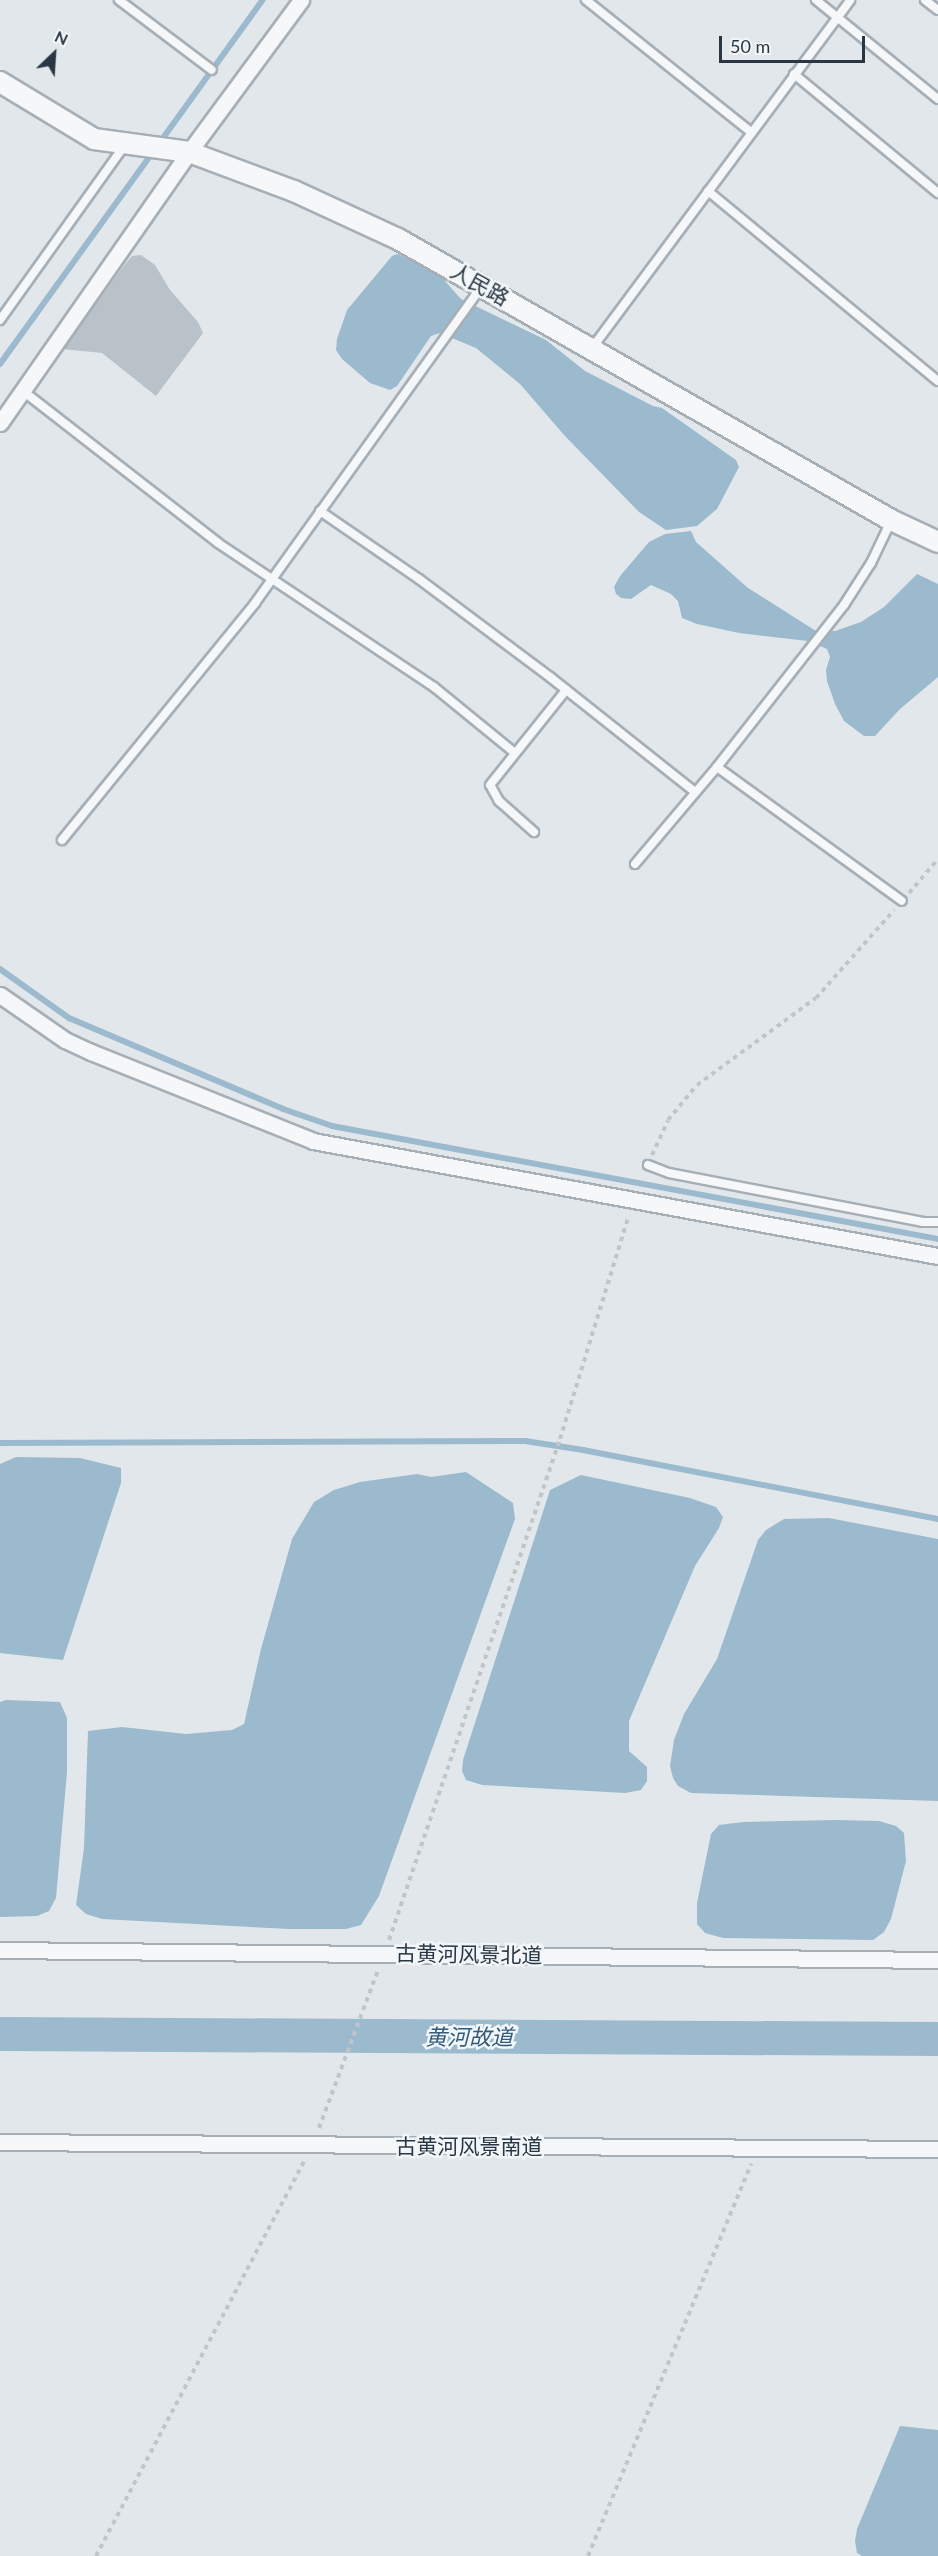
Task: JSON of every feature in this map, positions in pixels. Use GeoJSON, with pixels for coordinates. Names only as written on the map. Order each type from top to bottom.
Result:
{"type":"FeatureCollection","features":[{"type":"Feature","properties":{"kind":"street"},"geometry":{"type":"LineString","coordinates":[[0,423],[189,152],[301,0]]}},
{"type":"Feature","properties":{"kind":"street","name":"人民路"},"geometry":{"type":"LineString","coordinates":[[0,82],[94,139],[189,152],[294,191],[398,238],[891,520],[938,542]]}},
{"type":"Feature","properties":{"kind":"street"},"geometry":{"type":"LineString","coordinates":[[0,995],[65,1040],[313,1141],[938,1256]]}},
{"type":"Feature","properties":{"kind":"street","name":"古黄河风景北道"},"geometry":{"type":"LineString","coordinates":[[0,1950],[381,1961],[938,1960]]}},
{"type":"Feature","properties":{"kind":"street","name":"古黄河风景南道"},"geometry":{"type":"LineString","coordinates":[[0,2142],[938,2149]]}},
{"type":"Feature","properties":{"kind":"lane"},"geometry":{"type":"LineString","coordinates":[[119,0],[212,70]]}},
{"type":"Feature","properties":{"kind":"lane"},"geometry":{"type":"LineString","coordinates":[[586,0],[751,132]]}},
{"type":"Feature","properties":{"kind":"lane"},"geometry":{"type":"LineString","coordinates":[[816,0],[938,99]]}},
{"type":"Feature","properties":{"kind":"lane"},"geometry":{"type":"LineString","coordinates":[[592,348],[850,0]]}},
{"type":"Feature","properties":{"kind":"lane"},"geometry":{"type":"LineString","coordinates":[[926,0],[938,10]]}},
{"type":"Feature","properties":{"kind":"lane"},"geometry":{"type":"LineString","coordinates":[[794,74],[938,193]]}},
{"type":"Feature","properties":{"kind":"lane"},"geometry":{"type":"LineString","coordinates":[[0,320],[126,144]]}},
{"type":"Feature","properties":{"kind":"lane"},"geometry":{"type":"LineString","coordinates":[[708,190],[938,381]]}},
{"type":"Feature","properties":{"kind":"lane"},"geometry":{"type":"LineString","coordinates":[[62,840],[272,579],[482,286]]}},
{"type":"Feature","properties":{"kind":"lane"},"geometry":{"type":"LineString","coordinates":[[22,391],[218,543],[434,687],[515,753]]}},
{"type":"Feature","properties":{"kind":"lane"},"geometry":{"type":"LineString","coordinates":[[320,512],[419,579],[566,690],[694,791]]}},
{"type":"Feature","properties":{"kind":"lane"},"geometry":{"type":"LineString","coordinates":[[635,864],[694,791],[717,767],[844,605],[871,563],[891,520]]}},
{"type":"Feature","properties":{"kind":"lane"},"geometry":{"type":"LineString","coordinates":[[534,832],[499,801],[490,785],[566,690]]}},
{"type":"Feature","properties":{"kind":"lane"},"geometry":{"type":"LineString","coordinates":[[717,767],[902,901]]}},
{"type":"Feature","properties":{"kind":"lane"},"geometry":{"type":"LineString","coordinates":[[648,1165],[669,1173],[923,1222],[938,1222]]}},
{"type":"Feature","properties":{"kind":"path"},"geometry":{"type":"LineString","coordinates":[[648,1165],[668,1120],[697,1085],[816,998],[938,859]]}},
{"type":"Feature","properties":{"kind":"path"},"geometry":{"type":"LineString","coordinates":[[96,2556],[313,2145],[381,1961],[560,1439],[634,1200]]}},
{"type":"Feature","properties":{"kind":"path"},"geometry":{"type":"LineString","coordinates":[[588,2556],[747,2179],[751,2148]]}},
{"type":"Feature","properties":{"kind":"water"},"geometry":{"type":"Polygon","coordinates":[[[397,254],[436,271],[461,299],[546,340],[585,371],[653,406],[662,408],[736,460],[739,467],[717,509],[697,526],[666,530],[639,512],[564,435],[520,384],[476,348],[440,333],[431,336],[397,386],[390,390],[370,383],[342,359],[336,350],[337,339],[347,310],[392,256],[397,254]]]}},
{"type":"Feature","properties":{"kind":"water"},"geometry":{"type":"Polygon","coordinates":[[[691,531],[696,542],[748,588],[816,631],[835,631],[861,622],[884,607],[917,574],[938,584],[938,677],[900,709],[875,736],[864,736],[844,721],[835,704],[827,681],[826,670],[830,657],[827,649],[808,641],[739,633],[697,624],[682,618],[678,601],[671,594],[651,585],[631,599],[621,598],[616,594],[614,587],[620,576],[649,542],[665,534],[691,531]]]}},
{"type":"Feature","properties":{"kind":"water"},"geometry":{"type":"Polygon","coordinates":[[[16,1457],[80,1458],[121,1468],[121,1483],[63,1660],[0,1653],[0,1464],[16,1457]]]}},
{"type":"Feature","properties":{"kind":"water"},"geometry":{"type":"Polygon","coordinates":[[[466,1472],[513,1503],[515,1519],[379,1896],[361,1925],[346,1929],[289,1929],[102,1919],[86,1914],[76,1905],[84,1848],[88,1731],[122,1727],[186,1734],[232,1730],[244,1724],[261,1649],[292,1539],[314,1502],[334,1490],[360,1482],[417,1474],[431,1477],[466,1472]]]}},
{"type":"Feature","properties":{"kind":"water"},"geometry":{"type":"Polygon","coordinates":[[[581,1475],[690,1498],[716,1507],[723,1517],[719,1528],[695,1566],[629,1721],[629,1751],[647,1767],[647,1781],[641,1790],[625,1793],[482,1785],[466,1780],[462,1771],[463,1760],[550,1490],[581,1475]]]}},
{"type":"Feature","properties":{"kind":"water"},"geometry":{"type":"Polygon","coordinates":[[[829,1518],[938,1539],[938,1801],[691,1793],[678,1786],[673,1778],[670,1766],[674,1740],[684,1714],[717,1659],[758,1540],[766,1530],[784,1519],[829,1518]]]}},
{"type":"Feature","properties":{"kind":"water"},"geometry":{"type":"Polygon","coordinates":[[[6,1700],[60,1702],[67,1718],[67,1772],[56,1898],[49,1911],[37,1916],[0,1917],[0,1702],[6,1700]]]}},
{"type":"Feature","properties":{"kind":"water"},"geometry":{"type":"Polygon","coordinates":[[[879,1821],[896,1826],[904,1833],[906,1861],[891,1919],[884,1932],[873,1940],[723,1938],[705,1933],[697,1924],[697,1903],[711,1834],[719,1825],[743,1822],[879,1821]]]}},
{"type":"Feature","properties":{"kind":"water"},"geometry":{"type":"Polygon","coordinates":[[[900,2426],[938,2430],[938,2556],[862,2556],[857,2553],[855,2541],[857,2529],[900,2426]]]}},
{"type":"Feature","properties":{"kind":"building"},"geometry":{"type":"Polygon","coordinates":[[[141,255],[155,265],[170,290],[198,322],[203,333],[156,396],[102,353],[63,349],[125,264],[132,256],[141,255]]]}},
{"type":"Feature","properties":{"kind":"waterway"},"geometry":{"type":"LineString","coordinates":[[0,364],[263,0]]}},
{"type":"Feature","properties":{"kind":"waterway"},"geometry":{"type":"LineString","coordinates":[[0,969],[69,1018],[283,1109],[332,1126],[938,1239]]}},
{"type":"Feature","properties":{"kind":"waterway"},"geometry":{"type":"LineString","coordinates":[[0,1443],[525,1441],[583,1450],[938,1519]]}},
{"type":"Feature","properties":{"kind":"waterway","name":"黄河故道"},"geometry":{"type":"LineString","coordinates":[[0,2034],[938,2039]]}}]}
